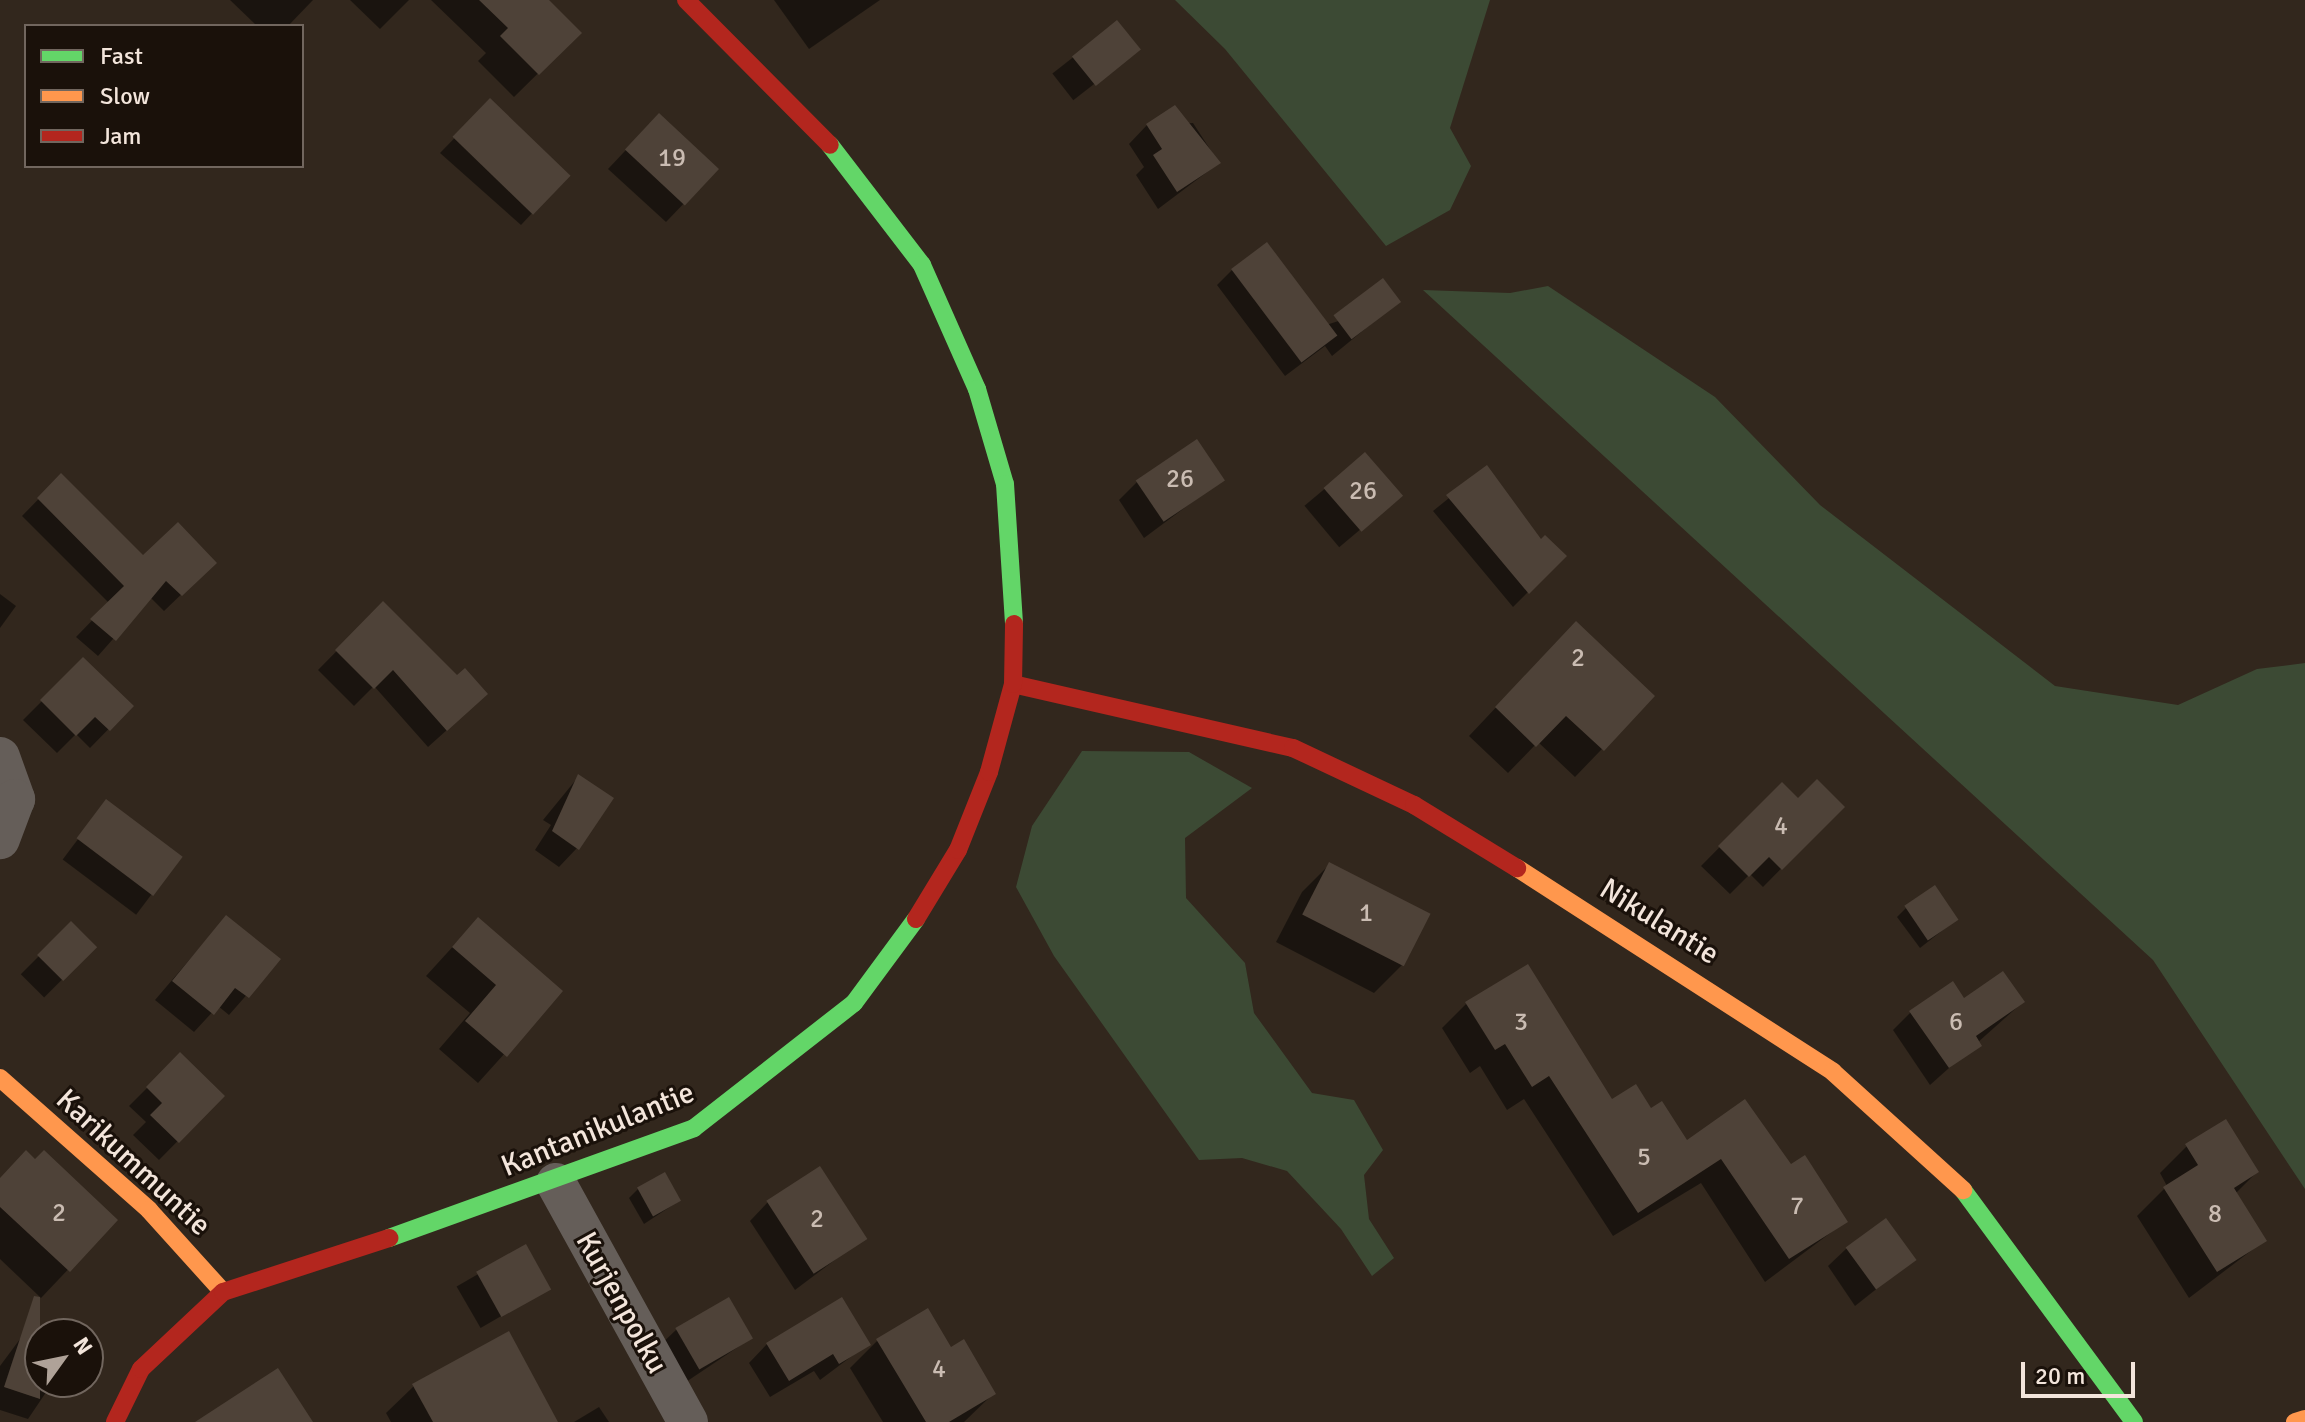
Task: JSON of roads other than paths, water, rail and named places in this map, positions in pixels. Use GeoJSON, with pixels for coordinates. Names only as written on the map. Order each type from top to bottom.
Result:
{"type":"FeatureCollection","features":[{"type":"Feature","properties":{"kind":"street","name":"Kantanikulantie"},"geometry":{"type":"LineString","coordinates":[[115,1422],[141,1369],[223,1292],[556,1183],[694,1128],[854,1003],[958,850],[1013,684],[1005,484],[977,389],[922,265],[846,161],[686,0]]}},
{"type":"Feature","properties":{"kind":"street","name":"Nikulantie"},"geometry":{"type":"LineString","coordinates":[[1013,684],[1293,748],[1414,805],[1718,992],[1833,1072],[1957,1182],[2134,1422]]}},
{"type":"Feature","properties":{"kind":"street"},"geometry":{"type":"LineString","coordinates":[[0,757],[15,799],[0,839]]}},
{"type":"Feature","properties":{"kind":"street","name":"Karikummuntie"},"geometry":{"type":"LineString","coordinates":[[0,1078],[149,1210],[223,1292]]}},
{"type":"Feature","properties":{"kind":"street","name":"Kurjenpolku"},"geometry":{"type":"LineString","coordinates":[[556,1183],[688,1422]]}},
{"type":"Feature","properties":{"kind":"street"},"geometry":{"type":"LineString","coordinates":[[2295,1422],[2305,1419]]}}]}
